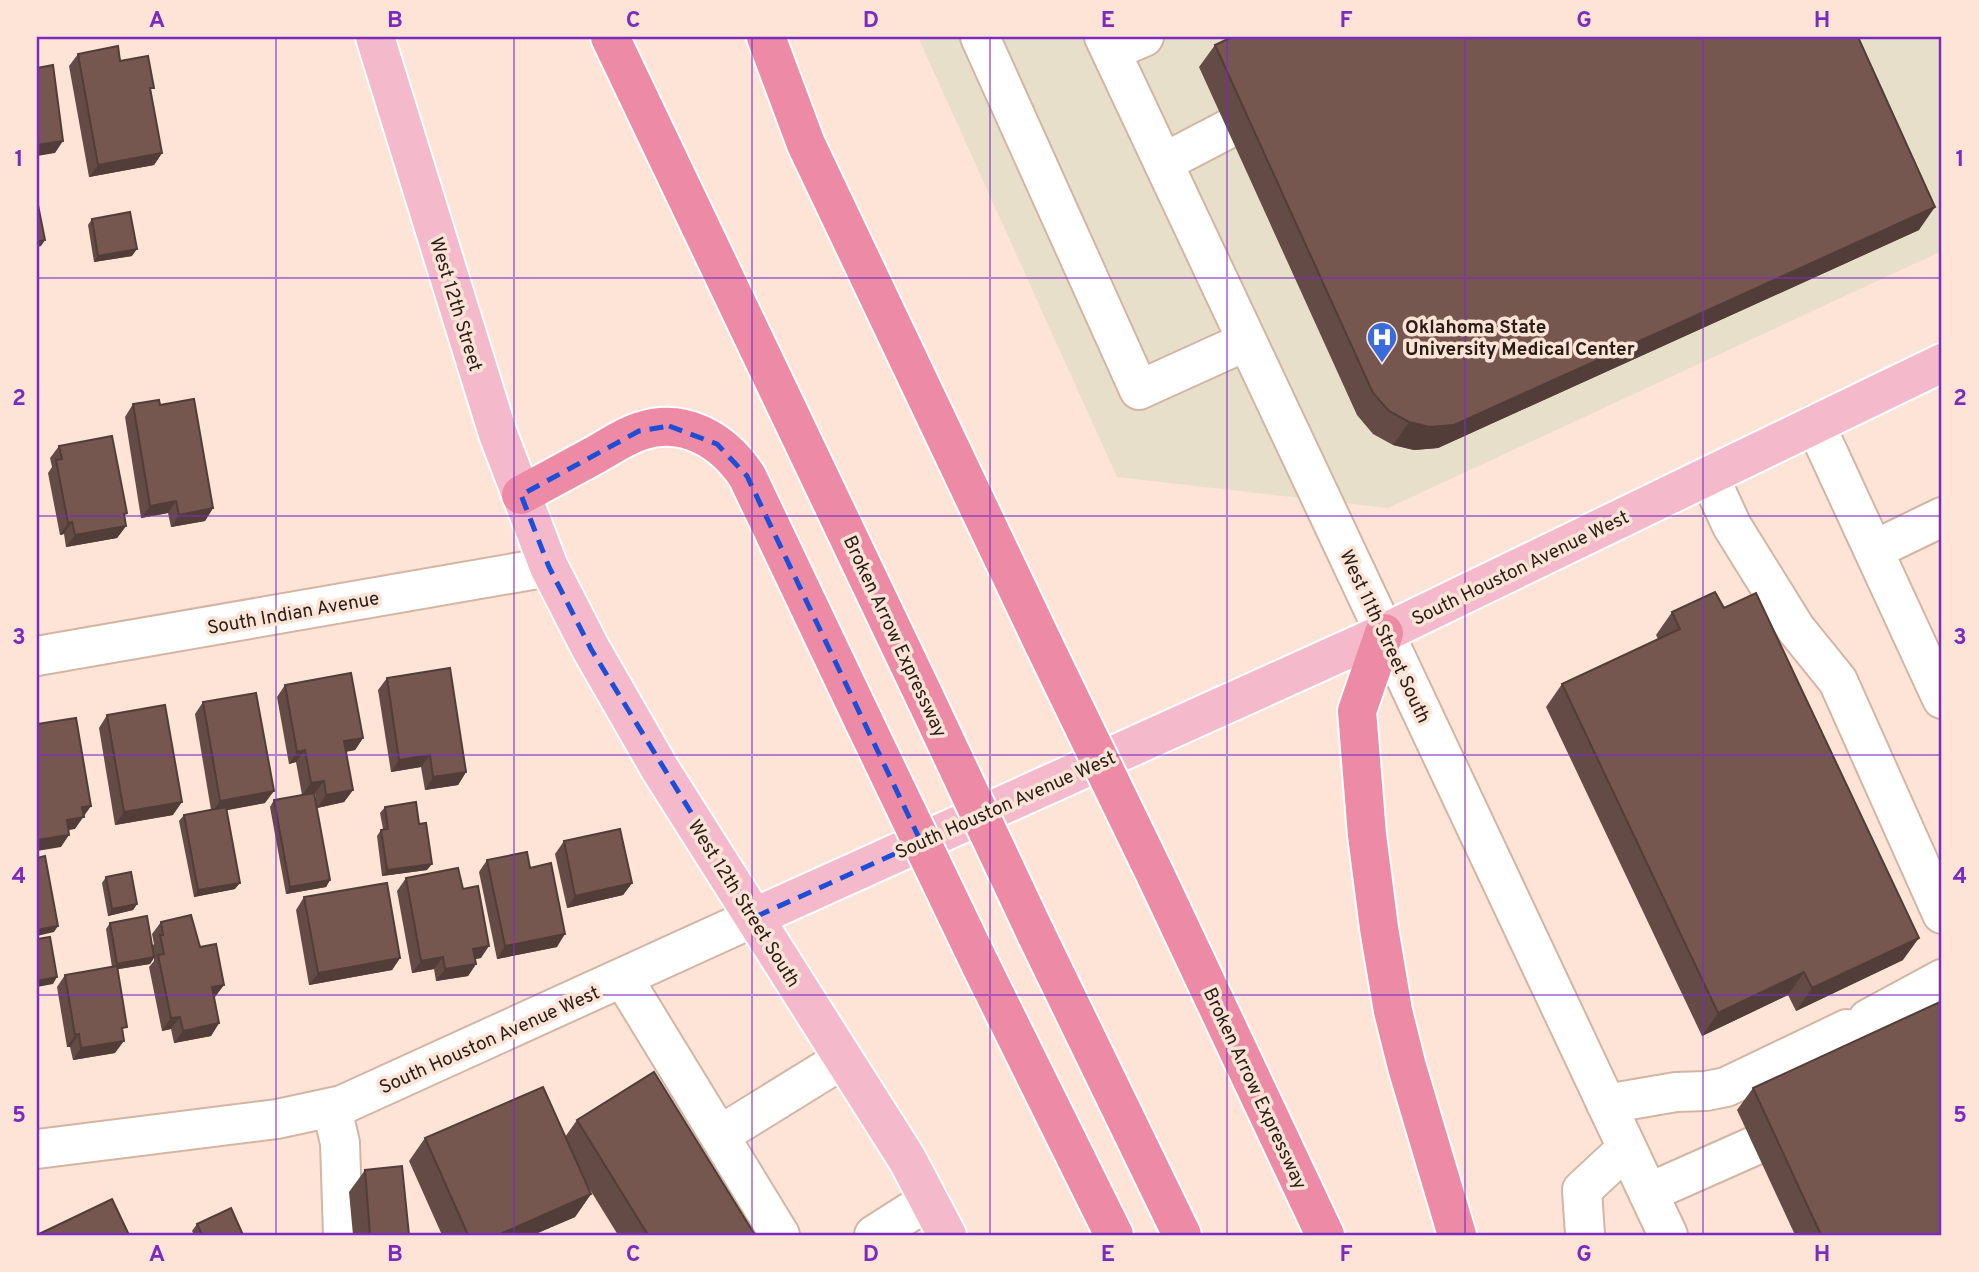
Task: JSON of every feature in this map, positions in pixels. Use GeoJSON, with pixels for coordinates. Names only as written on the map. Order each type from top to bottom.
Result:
{"type":"FeatureCollection","features":[{"type":"Feature","properties":{"kind":"highway","name":"Broken Arrow Expressway"},"geometry":{"type":"LineString","coordinates":[[610,37],[1035,932],[1182,1235]]}},
{"type":"Feature","properties":{"kind":"highway"},"geometry":{"type":"LineString","coordinates":[[738,37],[806,144]]}},
{"type":"Feature","properties":{"kind":"highway"},"geometry":{"type":"LineString","coordinates":[[766,37],[806,144]]}},
{"type":"Feature","properties":{"kind":"highway","name":"Broken Arrow Expressway"},"geometry":{"type":"LineString","coordinates":[[806,144],[1325,1235]]}},
{"type":"Feature","properties":{"kind":"highway"},"geometry":{"type":"LineString","coordinates":[[521,495],[639,431],[669,426],[693,431],[734,456],[747,476],[980,964],[1114,1235]]}},
{"type":"Feature","properties":{"kind":"highway"},"geometry":{"type":"LineString","coordinates":[[1384,633],[1357,711],[1367,835],[1393,1011],[1457,1235]]}},
{"type":"Feature","properties":{"kind":"main road","name":"West 12th Street"},"geometry":{"type":"LineString","coordinates":[[375,37],[498,434],[549,567]]}},
{"type":"Feature","properties":{"kind":"main road","name":"South Houston Avenue West"},"geometry":{"type":"LineString","coordinates":[[755,917],[1384,633],[1942,363]]}},
{"type":"Feature","properties":{"kind":"main road","name":"West 12th Street South"},"geometry":{"type":"LineString","coordinates":[[549,567],[591,649],[660,769],[907,1159],[947,1235]]}},
{"type":"Feature","properties":{"kind":"street"},"geometry":{"type":"LineString","coordinates":[[980,37],[1139,390],[1247,341]]}},
{"type":"Feature","properties":{"kind":"street","name":"West 11th Street South"},"geometry":{"type":"LineString","coordinates":[[1120,42],[1163,163],[1668,1235]]}},
{"type":"Feature","properties":{"kind":"street"},"geometry":{"type":"LineString","coordinates":[[1163,163],[1228,129]]}},
{"type":"Feature","properties":{"kind":"street"},"geometry":{"type":"LineString","coordinates":[[1815,424],[1942,699]]}},
{"type":"Feature","properties":{"kind":"street"},"geometry":{"type":"LineString","coordinates":[[1709,476],[1732,526],[1788,618],[1838,681],[1942,914]]}},
{"type":"Feature","properties":{"kind":"street"},"geometry":{"type":"LineString","coordinates":[[1874,550],[1942,517]]}},
{"type":"Feature","properties":{"kind":"street","name":"South Indian Avenue"},"geometry":{"type":"LineString","coordinates":[[37,656],[549,567]]}},
{"type":"Feature","properties":{"kind":"street","name":"South Houston Avenue West"},"geometry":{"type":"LineString","coordinates":[[37,1149],[277,1119],[332,1108],[401,1080],[755,917]]}},
{"type":"Feature","properties":{"kind":"street"},"geometry":{"type":"LineString","coordinates":[[624,978],[780,1235]]}},
{"type":"Feature","properties":{"kind":"street"},"geometry":{"type":"LineString","coordinates":[[1606,1104],[1726,1087],[1858,1024],[1942,979]]}},
{"type":"Feature","properties":{"kind":"street"},"geometry":{"type":"LineString","coordinates":[[720,1135],[843,1059]]}},
{"type":"Feature","properties":{"kind":"street"},"geometry":{"type":"LineString","coordinates":[[332,1108],[340,1143],[343,1235]]}},
{"type":"Feature","properties":{"kind":"street"},"geometry":{"type":"LineString","coordinates":[[1648,1193],[1754,1146]]}},
{"type":"Feature","properties":{"kind":"street"},"geometry":{"type":"LineString","coordinates":[[1585,1235],[1582,1190],[1627,1148]]}},
{"type":"Feature","properties":{"kind":"street"},"geometry":{"type":"LineString","coordinates":[[874,1235],[929,1200]]}},
{"type":"Feature","properties":{"kind":"highlighted area"},"geometry":{"type":"Polygon","coordinates":[[[669,426],[717,444],[747,476],[921,842],[755,917],[591,649],[549,567],[521,495],[639,431],[669,426]]]}},
{"type":"Feature","properties":{"kind":"shaded area","name":"Oklahoma State University Medical Center"},"geometry":{"type":"Polygon","coordinates":[[[918,37],[1942,37],[1942,251],[1388,508],[1117,477],[918,37]]]}},
{"type":"Feature","properties":{"kind":"building"},"geometry":{"type":"Polygon","coordinates":[[[1232,37],[1858,37],[1935,207],[1454,425],[1430,427],[1409,422],[1389,411],[1373,393],[1215,45],[1232,37]]]}},
{"type":"Feature","properties":{"kind":"building"},"geometry":{"type":"Polygon","coordinates":[[[118,46],[120,61],[148,56],[154,88],[150,88],[162,153],[98,165],[78,54],[118,46]]]}},
{"type":"Feature","properties":{"kind":"building"},"geometry":{"type":"Polygon","coordinates":[[[53,65],[63,141],[37,145],[37,68],[53,65]]]}},
{"type":"Feature","properties":{"kind":"building"},"geometry":{"type":"Polygon","coordinates":[[[37,206],[45,240],[37,242],[37,206]]]}},
{"type":"Feature","properties":{"kind":"building"},"geometry":{"type":"Polygon","coordinates":[[[130,212],[137,249],[98,256],[92,219],[130,212]]]}},
{"type":"Feature","properties":{"kind":"building"},"geometry":{"type":"Polygon","coordinates":[[[194,399],[213,508],[179,515],[176,501],[150,506],[133,404],[159,400],[160,405],[194,399]]]}},
{"type":"Feature","properties":{"kind":"building"},"geometry":{"type":"Polygon","coordinates":[[[112,436],[127,513],[124,514],[126,526],[75,535],[72,522],[68,523],[56,460],[62,459],[59,446],[112,436]]]}},
{"type":"Feature","properties":{"kind":"building"},"geometry":{"type":"Polygon","coordinates":[[[1715,592],[1724,608],[1756,593],[1919,938],[1812,988],[1804,972],[1718,1013],[1562,684],[1680,629],[1672,612],[1715,592]]]}},
{"type":"Feature","properties":{"kind":"building"},"geometry":{"type":"Polygon","coordinates":[[[450,668],[466,772],[433,777],[430,755],[399,760],[387,678],[450,668]]]}},
{"type":"Feature","properties":{"kind":"building"},"geometry":{"type":"Polygon","coordinates":[[[351,673],[363,738],[344,741],[353,790],[326,795],[324,781],[311,783],[305,750],[297,752],[285,685],[351,673]]]}},
{"type":"Feature","properties":{"kind":"building"},"geometry":{"type":"Polygon","coordinates":[[[256,693],[274,791],[220,801],[203,702],[256,693]]]}},
{"type":"Feature","properties":{"kind":"building"},"geometry":{"type":"Polygon","coordinates":[[[165,705],[182,802],[124,812],[107,715],[165,705]]]}},
{"type":"Feature","properties":{"kind":"building"},"geometry":{"type":"Polygon","coordinates":[[[76,718],[91,806],[82,807],[84,817],[67,820],[69,835],[37,840],[37,724],[76,718]]]}},
{"type":"Feature","properties":{"kind":"building"},"geometry":{"type":"Polygon","coordinates":[[[314,793],[330,880],[290,887],[274,800],[314,793]]]}},
{"type":"Feature","properties":{"kind":"building"},"geometry":{"type":"Polygon","coordinates":[[[416,802],[419,824],[426,823],[432,864],[387,870],[381,830],[388,829],[385,807],[416,802]]]}},
{"type":"Feature","properties":{"kind":"building"},"geometry":{"type":"Polygon","coordinates":[[[226,807],[240,883],[198,890],[184,815],[226,807]]]}},
{"type":"Feature","properties":{"kind":"building"},"geometry":{"type":"Polygon","coordinates":[[[620,829],[632,883],[575,896],[564,841],[620,829]]]}},
{"type":"Feature","properties":{"kind":"building"},"geometry":{"type":"Polygon","coordinates":[[[527,852],[530,868],[551,863],[565,934],[505,946],[487,860],[527,852]]]}},
{"type":"Feature","properties":{"kind":"building"},"geometry":{"type":"Polygon","coordinates":[[[45,856],[58,926],[37,930],[37,858],[45,856]]]}},
{"type":"Feature","properties":{"kind":"building"},"geometry":{"type":"Polygon","coordinates":[[[458,868],[463,889],[478,886],[489,946],[473,949],[476,964],[445,969],[443,957],[421,961],[406,878],[458,868]]]}},
{"type":"Feature","properties":{"kind":"building"},"geometry":{"type":"Polygon","coordinates":[[[131,872],[137,904],[112,909],[106,877],[131,872]]]}},
{"type":"Feature","properties":{"kind":"building"},"geometry":{"type":"Polygon","coordinates":[[[387,883],[400,958],[318,973],[304,897],[387,883]]]}},
{"type":"Feature","properties":{"kind":"building"},"geometry":{"type":"Polygon","coordinates":[[[191,915],[200,947],[216,944],[224,985],[212,987],[219,1023],[183,1031],[180,1017],[171,1018],[158,955],[164,954],[160,935],[163,935],[161,922],[191,915]]]}},
{"type":"Feature","properties":{"kind":"building"},"geometry":{"type":"Polygon","coordinates":[[[147,916],[154,957],[117,964],[110,923],[147,916]]]}},
{"type":"Feature","properties":{"kind":"building"},"geometry":{"type":"Polygon","coordinates":[[[50,937],[57,977],[37,981],[37,939],[50,937]]]}},
{"type":"Feature","properties":{"kind":"building"},"geometry":{"type":"Polygon","coordinates":[[[117,966],[127,1027],[122,1028],[124,1041],[81,1048],[79,1034],[75,1035],[65,975],[117,966]]]}},
{"type":"Feature","properties":{"kind":"building"},"geometry":{"type":"Polygon","coordinates":[[[1942,1001],[1942,1233],[1821,1235],[1753,1088],[1942,1001]]]}},
{"type":"Feature","properties":{"kind":"building"},"geometry":{"type":"Polygon","coordinates":[[[654,1072],[755,1235],[648,1235],[577,1120],[654,1072]]]}},
{"type":"Feature","properties":{"kind":"building"},"geometry":{"type":"Polygon","coordinates":[[[543,1087],[591,1194],[498,1235],[468,1235],[425,1138],[543,1087]]]}},
{"type":"Feature","properties":{"kind":"building"},"geometry":{"type":"Polygon","coordinates":[[[402,1166],[409,1235],[370,1235],[365,1170],[402,1166]]]}},
{"type":"Feature","properties":{"kind":"building"},"geometry":{"type":"Polygon","coordinates":[[[112,1199],[129,1235],[37,1235],[112,1199]]]}},
{"type":"Feature","properties":{"kind":"building"},"geometry":{"type":"Polygon","coordinates":[[[231,1208],[243,1235],[202,1235],[197,1224],[231,1208]]]}},
{"type":"Feature","properties":{"kind":"place","name":"Oklahoma State University Medical Center"},"geometry":{"type":"Point","coordinates":[1382,364]}}]}
